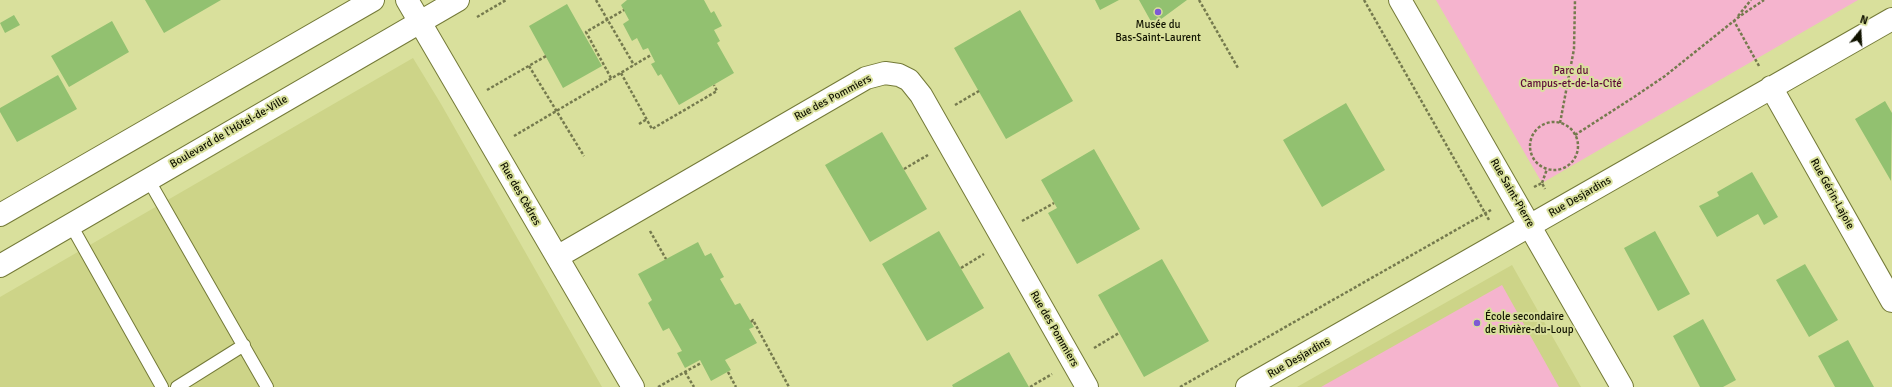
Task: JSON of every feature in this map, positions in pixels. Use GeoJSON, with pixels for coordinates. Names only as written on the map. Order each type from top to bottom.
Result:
{"type":"FeatureCollection","features":[{"type":"Feature","properties":{"kind":"street"},"geometry":{"type":"LineString","coordinates":[[0,215],[373,0]]}},
{"type":"Feature","properties":{"kind":"street","name":"Rue des Cèdres"},"geometry":{"type":"LineString","coordinates":[[407,0],[633,387]]}},
{"type":"Feature","properties":{"kind":"street","name":"Boulevard de l'Hôtel-de-Ville"},"geometry":{"type":"LineString","coordinates":[[0,266],[458,0]]}},
{"type":"Feature","properties":{"kind":"street","name":"Rue Saint-Pierre"},"geometry":{"type":"LineString","coordinates":[[1400,0],[1514,196],[1622,387]]}},
{"type":"Feature","properties":{"kind":"street","name":"Rue Desjardins"},"geometry":{"type":"LineString","coordinates":[[1247,387],[1892,18]]}},
{"type":"Feature","properties":{"kind":"street","name":"Rue des Pommiers"},"geometry":{"type":"LineString","coordinates":[[557,257],[866,78],[885,73],[899,75],[909,80],[921,95],[1087,387]]}},
{"type":"Feature","properties":{"kind":"street","name":"Rue Gérin-Lajoie"},"geometry":{"type":"LineString","coordinates":[[1771,87],[1892,301]]}},
{"type":"Feature","properties":{"kind":"lane"},"geometry":{"type":"LineString","coordinates":[[148,179],[267,387]]}},
{"type":"Feature","properties":{"kind":"lane"},"geometry":{"type":"LineString","coordinates":[[71,225],[162,387]]}},
{"type":"Feature","properties":{"kind":"lane"},"geometry":{"type":"LineString","coordinates":[[177,387],[244,345]]}},
{"type":"Feature","properties":{"kind":"path"},"geometry":{"type":"LineString","coordinates":[[596,0],[634,65]]}},
{"type":"Feature","properties":{"kind":"path"},"geometry":{"type":"LineString","coordinates":[[1199,0],[1238,68]]}},
{"type":"Feature","properties":{"kind":"path"},"geometry":{"type":"LineString","coordinates":[[1364,0],[1501,242]]}},
{"type":"Feature","properties":{"kind":"path"},"geometry":{"type":"LineString","coordinates":[[1560,123],[1574,49],[1575,0]]}},
{"type":"Feature","properties":{"kind":"path"},"geometry":{"type":"LineString","coordinates":[[1734,21],[1751,0]]}},
{"type":"Feature","properties":{"kind":"path"},"geometry":{"type":"LineString","coordinates":[[1575,134],[1665,76],[1734,21],[1764,0]]}},
{"type":"Feature","properties":{"kind":"path"},"geometry":{"type":"LineString","coordinates":[[611,78],[585,32],[624,10]]}},
{"type":"Feature","properties":{"kind":"path"},"geometry":{"type":"LineString","coordinates":[[1734,21],[1771,87]]}},
{"type":"Feature","properties":{"kind":"path"},"geometry":{"type":"LineString","coordinates":[[512,138],[651,55]]}},
{"type":"Feature","properties":{"kind":"path"},"geometry":{"type":"LineString","coordinates":[[485,92],[546,56]]}},
{"type":"Feature","properties":{"kind":"path"},"geometry":{"type":"LineString","coordinates":[[529,66],[584,156]]}},
{"type":"Feature","properties":{"kind":"path"},"geometry":{"type":"LineString","coordinates":[[621,73],[652,129],[717,91],[714,85]]}},
{"type":"Feature","properties":{"kind":"path"},"geometry":{"type":"LineString","coordinates":[[639,124],[647,119]]}},
{"type":"Feature","properties":{"kind":"path"},"geometry":{"type":"LineString","coordinates":[[1548,123],[1560,123],[1569,128],[1575,134],[1578,143],[1577,152],[1571,163],[1560,169],[1547,169],[1539,165],[1534,158],[1530,150],[1531,142],[1534,133],[1540,127],[1548,123]]}},
{"type":"Feature","properties":{"kind":"path"},"geometry":{"type":"LineString","coordinates":[[1542,183],[1547,169]]}},
{"type":"Feature","properties":{"kind":"path"},"geometry":{"type":"LineString","coordinates":[[1180,387],[1514,196]]}},
{"type":"Feature","properties":{"kind":"path"},"geometry":{"type":"LineString","coordinates":[[1000,234],[1054,203]]}},
{"type":"Feature","properties":{"kind":"path"},"geometry":{"type":"LineString","coordinates":[[638,210],[666,260]]}},
{"type":"Feature","properties":{"kind":"path"},"geometry":{"type":"LineString","coordinates":[[750,322],[754,320],[789,387]]}},
{"type":"Feature","properties":{"kind":"path"},"geometry":{"type":"LineString","coordinates":[[1072,361],[1119,333]]}},
{"type":"Feature","properties":{"kind":"path"},"geometry":{"type":"LineString","coordinates":[[658,387],[701,363]]}},
{"type":"Feature","properties":{"kind":"path"},"geometry":{"type":"LineString","coordinates":[[685,372],[694,387]]}},
{"type":"Feature","properties":{"kind":"path"},"geometry":{"type":"LineString","coordinates":[[728,372],[736,387]]}},
{"type":"Feature","properties":{"kind":"shaded area"},"geometry":{"type":"Polygon","coordinates":[[[413,58],[441,104],[602,387],[0,387],[0,297],[413,58]]]}},
{"type":"Feature","properties":{"kind":"shaded area","name":"École secondaire de Rivière-du-Loup"},"geometry":{"type":"Polygon","coordinates":[[[1512,265],[1581,387],[1297,387],[1512,265]]]}},
{"type":"Feature","properties":{"kind":"green space","name":"Parc du Campus-et-de-la-Cité"},"geometry":{"type":"Polygon","coordinates":[[[1436,0],[1858,0],[1542,183],[1436,0]]]}},
{"type":"Feature","properties":{"kind":"green space","name":"École secondaire de Rivière-du-Loup"},"geometry":{"type":"Polygon","coordinates":[[[1502,285],[1559,387],[1321,387],[1502,285]]]}},
{"type":"Feature","properties":{"kind":"building"},"geometry":{"type":"Polygon","coordinates":[[[145,0],[221,0],[164,33],[145,0]]]}},
{"type":"Feature","properties":{"kind":"building"},"geometry":{"type":"Polygon","coordinates":[[[627,0],[704,0],[711,13],[714,11],[722,26],[714,30],[720,41],[717,43],[734,73],[679,105],[661,74],[658,76],[651,64],[655,62],[648,48],[643,50],[637,38],[632,41],[623,24],[629,20],[621,5],[627,0]]]}},
{"type":"Feature","properties":{"kind":"building","name":"Musée du Bas-Saint-Laurent"},"geometry":{"type":"Polygon","coordinates":[[[1095,0],[1119,0],[1100,10],[1095,0]]]}},
{"type":"Feature","properties":{"kind":"building","name":"Musée du Bas-Saint-Laurent"},"geometry":{"type":"Polygon","coordinates":[[[1139,0],[1187,0],[1153,25],[1139,0]]]}},
{"type":"Feature","properties":{"kind":"building"},"geometry":{"type":"Polygon","coordinates":[[[567,4],[602,66],[563,88],[529,26],[567,4]]]}},
{"type":"Feature","properties":{"kind":"building"},"geometry":{"type":"Polygon","coordinates":[[[1020,10],[1073,101],[1006,139],[954,48],[1020,10]]]}},
{"type":"Feature","properties":{"kind":"building"},"geometry":{"type":"Polygon","coordinates":[[[14,15],[20,25],[5,33],[0,23],[14,15]]]}},
{"type":"Feature","properties":{"kind":"building"},"geometry":{"type":"Polygon","coordinates":[[[112,21],[129,52],[69,87],[51,56],[112,21]]]}},
{"type":"Feature","properties":{"kind":"building"},"geometry":{"type":"Polygon","coordinates":[[[58,75],[77,109],[17,142],[0,112],[0,108],[58,75]]]}},
{"type":"Feature","properties":{"kind":"building"},"geometry":{"type":"Polygon","coordinates":[[[1885,101],[1892,113],[1891,181],[1855,119],[1885,101]]]}},
{"type":"Feature","properties":{"kind":"building"},"geometry":{"type":"Polygon","coordinates":[[[1346,103],[1385,170],[1322,207],[1283,140],[1346,103]]]}},
{"type":"Feature","properties":{"kind":"building"},"geometry":{"type":"Polygon","coordinates":[[[882,132],[927,209],[870,242],[825,165],[882,132]]]}},
{"type":"Feature","properties":{"kind":"building"},"geometry":{"type":"Polygon","coordinates":[[[1094,149],[1140,229],[1077,264],[1048,213],[1057,208],[1041,180],[1094,149]]]}},
{"type":"Feature","properties":{"kind":"building"},"geometry":{"type":"Polygon","coordinates":[[[1752,172],[1778,217],[1764,225],[1758,214],[1717,237],[1699,206],[1719,196],[1717,192],[1752,172]]]}},
{"type":"Feature","properties":{"kind":"building"},"geometry":{"type":"Polygon","coordinates":[[[939,231],[984,308],[927,341],[882,264],[939,231]]]}},
{"type":"Feature","properties":{"kind":"building"},"geometry":{"type":"Polygon","coordinates":[[[1655,231],[1690,294],[1658,311],[1624,248],[1655,231]]]}},
{"type":"Feature","properties":{"kind":"building"},"geometry":{"type":"Polygon","coordinates":[[[698,242],[705,256],[711,253],[724,277],[720,279],[735,305],[740,303],[754,327],[749,329],[757,343],[725,360],[731,370],[711,381],[700,360],[685,368],[677,353],[682,351],[669,328],[663,331],[648,303],[652,300],[638,274],[698,242]]]}},
{"type":"Feature","properties":{"kind":"building"},"geometry":{"type":"Polygon","coordinates":[[[1162,259],[1209,341],[1144,377],[1098,295],[1162,259]]]}},
{"type":"Feature","properties":{"kind":"building"},"geometry":{"type":"Polygon","coordinates":[[[1805,264],[1838,320],[1809,337],[1776,280],[1805,264]]]}},
{"type":"Feature","properties":{"kind":"building"},"geometry":{"type":"Polygon","coordinates":[[[1703,319],[1736,380],[1723,387],[1700,387],[1673,336],[1703,319]]]}},
{"type":"Feature","properties":{"kind":"building"},"geometry":{"type":"Polygon","coordinates":[[[1848,340],[1874,387],[1835,387],[1818,356],[1848,340]]]}},
{"type":"Feature","properties":{"kind":"building"},"geometry":{"type":"Polygon","coordinates":[[[1009,352],[1029,387],[953,387],[952,385],[1009,352]]]}},
{"type":"Feature","properties":{"kind":"place","name":"Musée du Bas-Saint-Laurent"},"geometry":{"type":"Point","coordinates":[1158,12]}},
{"type":"Feature","properties":{"kind":"place","name":"École secondaire de Rivière-du-Loup"},"geometry":{"type":"Point","coordinates":[1477,323]}}]}
